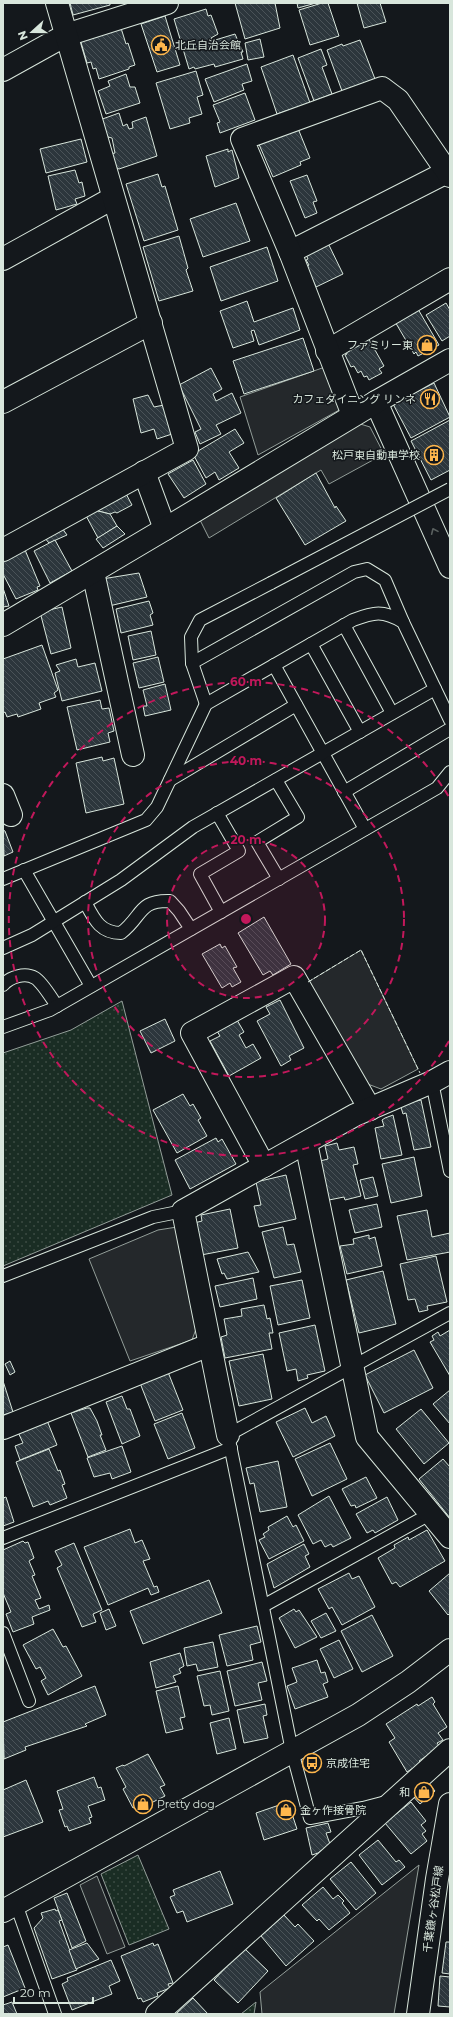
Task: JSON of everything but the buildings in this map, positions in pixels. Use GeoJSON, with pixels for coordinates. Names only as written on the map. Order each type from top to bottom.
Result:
{"type":"FeatureCollection","features":[{"type":"Feature","properties":{"kind":"street"},"geometry":{"type":"LineString","coordinates":[[3,550],[188,449],[113,198],[110,181],[57,3]]}},
{"type":"Feature","properties":{"kind":"street"},"geometry":{"type":"LineString","coordinates":[[3,70],[66,35],[167,3]]}},
{"type":"Feature","properties":{"kind":"street"},"geometry":{"type":"LineString","coordinates":[[290,252],[449,174],[398,100],[382,88],[242,139],[290,252],[353,415]]}},
{"type":"Feature","properties":{"kind":"street"},"geometry":{"type":"LineString","coordinates":[[3,259],[113,198]]}},
{"type":"Feature","properties":{"kind":"street"},"geometry":{"type":"LineString","coordinates":[[327,351],[450,279]]}},
{"type":"Feature","properties":{"kind":"street"},"geometry":{"type":"LineString","coordinates":[[3,402],[151,324]]}},
{"type":"Feature","properties":{"kind":"street"},"geometry":{"type":"LineString","coordinates":[[3,625],[353,415],[450,360]]}},
{"type":"Feature","properties":{"kind":"street"},"geometry":{"type":"LineString","coordinates":[[376,402],[450,567]]}},
{"type":"Feature","properties":{"kind":"street"},"geometry":{"type":"LineString","coordinates":[[144,472],[165,529]]}},
{"type":"Feature","properties":{"kind":"street"},"geometry":{"type":"LineString","coordinates":[[93,572],[133,755]]}},
{"type":"Feature","properties":{"kind":"street"},"geometry":{"type":"LineString","coordinates":[[3,795],[10,815]]}},
{"type":"Feature","properties":{"kind":"street"},"geometry":{"type":"LineString","coordinates":[[264,1166],[192,1033],[288,980],[294,977],[370,1109]]}},
{"type":"Feature","properties":{"kind":"street"},"geometry":{"type":"LineString","coordinates":[[230,1442],[209,1345],[183,1211],[354,1115],[441,1077]]}},
{"type":"Feature","properties":{"kind":"street"},"geometry":{"type":"LineString","coordinates":[[306,1143],[367,1437],[450,1537]]}},
{"type":"Feature","properties":{"kind":"street"},"geometry":{"type":"LineString","coordinates":[[3,1428],[209,1345]]}},
{"type":"Feature","properties":{"kind":"street"},"geometry":{"type":"LineString","coordinates":[[9,1907],[185,1812],[358,1715],[408,1682],[450,1650]]}},
{"type":"Feature","properties":{"kind":"street"},"geometry":{"type":"LineString","coordinates":[[156,2014],[450,1750]]}},
{"type":"Feature","properties":{"kind":"street","name":"千葉鎌ヶ谷松戸線"},"geometry":{"type":"LineString","coordinates":[[418,2014],[437,1879],[450,1804]]}},
{"type":"Feature","properties":{"kind":"lane"},"geometry":{"type":"LineString","coordinates":[[206,704],[192,663],[191,637],[200,620],[450,489]]}},
{"type":"Feature","properties":{"kind":"lane"},"geometry":{"type":"LineString","coordinates":[[192,663],[354,572],[367,569],[385,580],[403,622],[450,720]]}},
{"type":"Feature","properties":{"kind":"lane"},"geometry":{"type":"LineString","coordinates":[[3,879],[146,820],[157,807],[206,704],[344,625],[373,612],[391,615],[403,622]]}},
{"type":"Feature","properties":{"kind":"lane"},"geometry":{"type":"LineString","coordinates":[[344,625],[392,713]]}},
{"type":"Feature","properties":{"kind":"lane"},"geometry":{"type":"LineString","coordinates":[[311,644],[360,732]]}},
{"type":"Feature","properties":{"kind":"lane"},"geometry":{"type":"LineString","coordinates":[[274,665],[365,830]]}},
{"type":"Feature","properties":{"kind":"lane"},"geometry":{"type":"LineString","coordinates":[[3,948],[32,935],[120,880],[193,827],[435,689]]}},
{"type":"Feature","properties":{"kind":"lane"},"geometry":{"type":"LineString","coordinates":[[170,780],[296,705]]}},
{"type":"Feature","properties":{"kind":"lane"},"geometry":{"type":"LineString","coordinates":[[344,792],[450,729]]}},
{"type":"Feature","properties":{"kind":"lane"},"geometry":{"type":"LineString","coordinates":[[3,1027],[57,1006],[437,788],[450,772]]}},
{"type":"Feature","properties":{"kind":"lane"},"geometry":{"type":"LineString","coordinates":[[276,780],[298,817],[257,842],[278,879]]}},
{"type":"Feature","properties":{"kind":"lane"},"geometry":{"type":"LineString","coordinates":[[217,813],[239,851],[200,874],[221,912]]}},
{"type":"Feature","properties":{"kind":"lane"},"geometry":{"type":"LineString","coordinates":[[24,870],[91,986]]}},
{"type":"Feature","properties":{"kind":"lane"},"geometry":{"type":"LineString","coordinates":[[84,902],[98,924],[104,930],[111,933],[121,933],[134,921],[144,906],[149,903],[161,901],[170,901],[191,929]]}},
{"type":"Feature","properties":{"kind":"lane"},"geometry":{"type":"LineString","coordinates":[[3,985],[13,977],[25,976],[35,978],[57,1006]]}},
{"type":"Feature","properties":{"kind":"lane"},"geometry":{"type":"LineString","coordinates":[[441,1077],[450,1171]]}},
{"type":"Feature","properties":{"kind":"lane"},"geometry":{"type":"LineString","coordinates":[[3,1276],[153,1217],[183,1211]]}},
{"type":"Feature","properties":{"kind":"lane"},"geometry":{"type":"LineString","coordinates":[[3,1538],[230,1442],[352,1368],[450,1313]]}},
{"type":"Feature","properties":{"kind":"lane"},"geometry":{"type":"LineString","coordinates":[[230,1442],[292,1751],[310,1818],[363,1808],[393,1800]]}},
{"type":"Feature","properties":{"kind":"lane"},"geometry":{"type":"LineString","coordinates":[[263,1606],[430,1514]]}},
{"type":"Feature","properties":{"kind":"lane"},"geometry":{"type":"LineString","coordinates":[[3,1633],[7,1653],[29,1701]]}},
{"type":"Feature","properties":{"kind":"lane"},"geometry":{"type":"LineString","coordinates":[[9,1907],[55,2014]]}},
{"type":"Feature","properties":{"kind":"green space"},"geometry":{"type":"Polygon","coordinates":[[[122,1001],[172,1195],[3,1266],[3,1053],[71,1030],[122,1001]]]}},
{"type":"Feature","properties":{"kind":"green space"},"geometry":{"type":"Polygon","coordinates":[[[138,1855],[169,1929],[129,1945],[101,1874],[138,1855]]]}},
{"type":"Feature","properties":{"kind":"green space"},"geometry":{"type":"Polygon","coordinates":[[[256,2002],[254,2014],[241,2014],[256,2002]]]}},
{"type":"Feature","properties":{"kind":"shaded area"},"geometry":{"type":"Polygon","coordinates":[[[325,367],[341,409],[258,455],[240,397],[325,367]]]}},
{"type":"Feature","properties":{"kind":"shaded area"},"geometry":{"type":"Polygon","coordinates":[[[354,422],[370,427],[384,454],[329,484],[321,470],[209,538],[199,518],[354,422]]]}},
{"type":"Feature","properties":{"kind":"shaded area"},"geometry":{"type":"Polygon","coordinates":[[[361,950],[418,1069],[381,1089],[365,1083],[308,982],[361,950]]]}},
{"type":"Feature","properties":{"kind":"shaded area"},"geometry":{"type":"Polygon","coordinates":[[[177,1227],[196,1329],[192,1340],[130,1361],[89,1259],[158,1230],[177,1227]]]}},
{"type":"Feature","properties":{"kind":"shaded area"},"geometry":{"type":"Polygon","coordinates":[[[419,1865],[394,2014],[262,2014],[260,1992],[419,1865]]]}},
{"type":"Feature","properties":{"kind":"shaded area"},"geometry":{"type":"Polygon","coordinates":[[[97,1876],[125,1947],[107,1954],[80,1885],[97,1876]]]}},
{"type":"Feature","properties":{"kind":"fence"},"geometry":{"type":"LineString","coordinates":[[308,982],[361,950],[420,1073]]}},
{"type":"Feature","properties":{"kind":"place","name":"北丘自治会館"},"geometry":{"type":"Point","coordinates":[161,45]}},
{"type":"Feature","properties":{"kind":"place","name":"ファミリー東"},"geometry":{"type":"Point","coordinates":[427,345]}},
{"type":"Feature","properties":{"kind":"place","name":"カフェダイニング リンネ"},"geometry":{"type":"Point","coordinates":[430,399]}},
{"type":"Feature","properties":{"kind":"place","name":"松戸東自動車学校"},"geometry":{"type":"Point","coordinates":[434,455]}},
{"type":"Feature","properties":{"kind":"place","name":"京成住宅"},"geometry":{"type":"Point","coordinates":[312,1763]}},
{"type":"Feature","properties":{"kind":"place","name":"和"},"geometry":{"type":"Point","coordinates":[424,1792]}},
{"type":"Feature","properties":{"kind":"place","name":"Pretty dog"},"geometry":{"type":"Point","coordinates":[143,1804]}},
{"type":"Feature","properties":{"kind":"place","name":"金ヶ作接骨院"},"geometry":{"type":"Point","coordinates":[286,1810]}}]}
